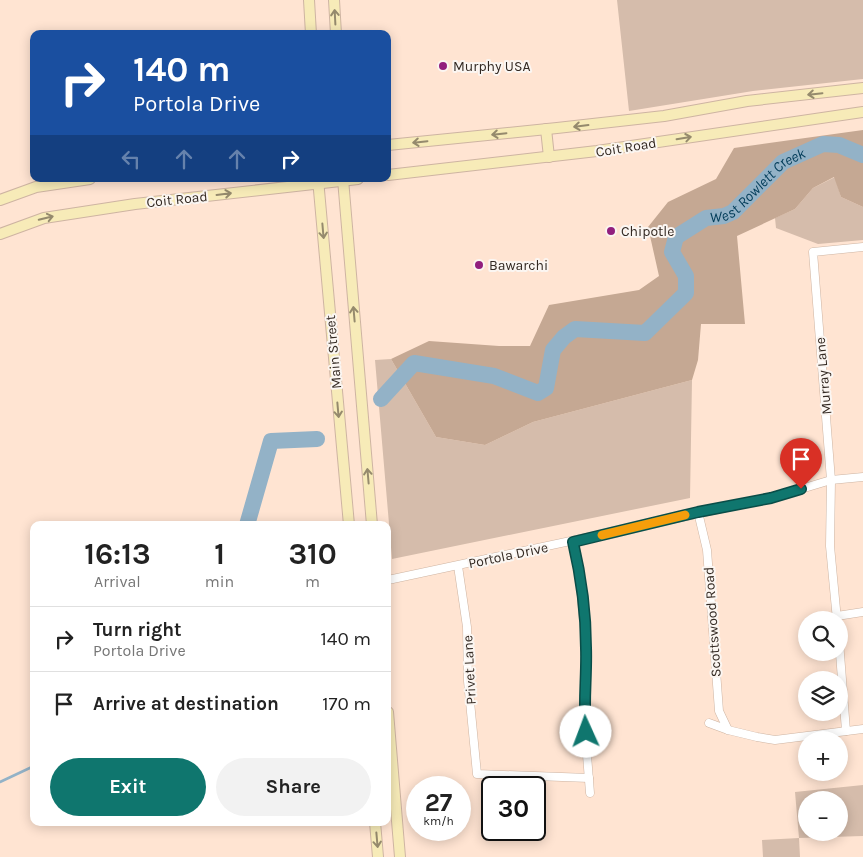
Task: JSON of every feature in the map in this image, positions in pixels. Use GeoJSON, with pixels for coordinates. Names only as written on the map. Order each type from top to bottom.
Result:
{"type":"FeatureCollection","features":[{"type":"Feature","properties":{"kind":"main road"},"geometry":{"type":"LineString","coordinates":[[309,0],[311,30]]}},
{"type":"Feature","properties":{"kind":"main road"},"geometry":{"type":"LineString","coordinates":[[334,0],[336,30]]}},
{"type":"Feature","properties":{"kind":"main road","name":"Coit Road"},"geometry":{"type":"LineString","coordinates":[[391,145],[664,116],[747,101],[863,88]]}},
{"type":"Feature","properties":{"kind":"main road","name":"Coit Road"},"geometry":{"type":"LineString","coordinates":[[391,175],[597,152],[863,112]]}},
{"type":"Feature","properties":{"kind":"main road"},"geometry":{"type":"LineString","coordinates":[[546,129],[549,157]]}},
{"type":"Feature","properties":{"kind":"main road"},"geometry":{"type":"LineString","coordinates":[[0,200],[36,187],[70,182]]}},
{"type":"Feature","properties":{"kind":"main road","name":"Coit Road"},"geometry":{"type":"LineString","coordinates":[[0,234],[44,218],[135,204],[310,182]]}},
{"type":"Feature","properties":{"kind":"main road","name":"Main Street"},"geometry":{"type":"LineString","coordinates":[[318,182],[349,521]]}},
{"type":"Feature","properties":{"kind":"main road","name":"Main Street"},"geometry":{"type":"LineString","coordinates":[[343,182],[372,521]]}},
{"type":"Feature","properties":{"kind":"main road"},"geometry":{"type":"LineString","coordinates":[[391,748],[400,857]]}},
{"type":"Feature","properties":{"kind":"main road"},"geometry":{"type":"LineString","coordinates":[[375,826],[378,857]]}},
{"type":"Feature","properties":{"kind":"street","name":"Murray Lane"},"geometry":{"type":"LineString","coordinates":[[836,611],[830,546],[831,480],[813,252],[863,247]]}},
{"type":"Feature","properties":{"kind":"street","name":"Portola Drive"},"geometry":{"type":"LineString","coordinates":[[391,579],[573,542],[698,512],[771,498],[831,480],[863,477]]}},
{"type":"Feature","properties":{"kind":"street","name":"Scottswood Road"},"geometry":{"type":"LineString","coordinates":[[698,512],[707,550],[719,711],[728,730]]}},
{"type":"Feature","properties":{"kind":"street"},"geometry":{"type":"LineString","coordinates":[[573,542],[579,569],[586,647],[584,717],[590,793]]}},
{"type":"Feature","properties":{"kind":"street","name":"Privet Lane"},"geometry":{"type":"LineString","coordinates":[[458,566],[467,627],[468,681],[477,774],[589,778]]}},
{"type":"Feature","properties":{"kind":"street"},"geometry":{"type":"LineString","coordinates":[[848,615],[863,612]]}},
{"type":"Feature","properties":{"kind":"street"},"geometry":{"type":"LineString","coordinates":[[841,661],[846,731],[863,730]]}},
{"type":"Feature","properties":{"kind":"street"},"geometry":{"type":"LineString","coordinates":[[709,723],[728,730],[775,740],[798,737]]}},
{"type":"Feature","properties":{"kind":"shaded area"},"geometry":{"type":"Polygon","coordinates":[[[617,0],[863,0],[863,79],[753,91],[629,111],[617,0]]]}},
{"type":"Feature","properties":{"kind":"shaded area"},"geometry":{"type":"Polygon","coordinates":[[[863,130],[863,207],[841,197],[834,177],[813,188],[795,209],[737,236],[745,324],[701,324],[698,360],[692,380],[533,422],[485,445],[436,437],[391,359],[429,341],[499,346],[530,346],[549,305],[639,290],[659,276],[648,227],[668,202],[716,179],[734,148],[863,130]]]}},
{"type":"Feature","properties":{"kind":"shaded area"},"geometry":{"type":"Polygon","coordinates":[[[835,177],[841,197],[863,207],[863,240],[818,244],[776,228],[775,218],[795,209],[813,188],[835,177]]]}},
{"type":"Feature","properties":{"kind":"shaded area"},"geometry":{"type":"Polygon","coordinates":[[[391,359],[436,437],[485,445],[533,422],[692,380],[690,498],[392,559],[391,521],[389,521],[375,360],[391,359]]]}},
{"type":"Feature","properties":{"kind":"shaded area"},"geometry":{"type":"Polygon","coordinates":[[[863,785],[863,836],[848,836],[848,791],[805,791],[863,785]]]}},
{"type":"Feature","properties":{"kind":"shaded area"},"geometry":{"type":"Polygon","coordinates":[[[795,792],[798,792],[798,826],[795,792]]]}},
{"type":"Feature","properties":{"kind":"shaded area"},"geometry":{"type":"Polygon","coordinates":[[[798,838],[800,857],[763,857],[762,840],[798,838]]]}},
{"type":"Feature","properties":{"kind":"waterway","name":"West Rowlett Creek"},"geometry":{"type":"LineString","coordinates":[[381,399],[414,363],[494,376],[538,393],[546,388],[553,350],[564,337],[575,329],[645,333],[686,293],[686,276],[672,252],[676,237],[706,218],[724,216],[733,212],[783,162],[823,144],[839,145],[863,155]]}},
{"type":"Feature","properties":{"kind":"waterway","name":"West Rowlett Creek"},"geometry":{"type":"LineString","coordinates":[[248,521],[271,441],[317,439]]}},
{"type":"Feature","properties":{"kind":"waterway"},"geometry":{"type":"LineString","coordinates":[[0,782],[30,768]]}},
{"type":"Feature","properties":{"kind":"slow traffic"},"geometry":{"type":"LineString","coordinates":[[602,535],[685,515]]}},
{"type":"Feature","properties":{"kind":"place","name":"Murphy USA"},"geometry":{"type":"Point","coordinates":[443,66]}},
{"type":"Feature","properties":{"kind":"place","name":"Chipotle"},"geometry":{"type":"Point","coordinates":[611,231]}},
{"type":"Feature","properties":{"kind":"place","name":"Bawarchi"},"geometry":{"type":"Point","coordinates":[479,265]}},
{"type":"Feature","properties":{"kind":"route"},"geometry":{"type":"LineString","coordinates":[[586,732],[584,717],[586,647],[579,569],[573,542],[698,512],[771,498],[801,489]]}}]}
